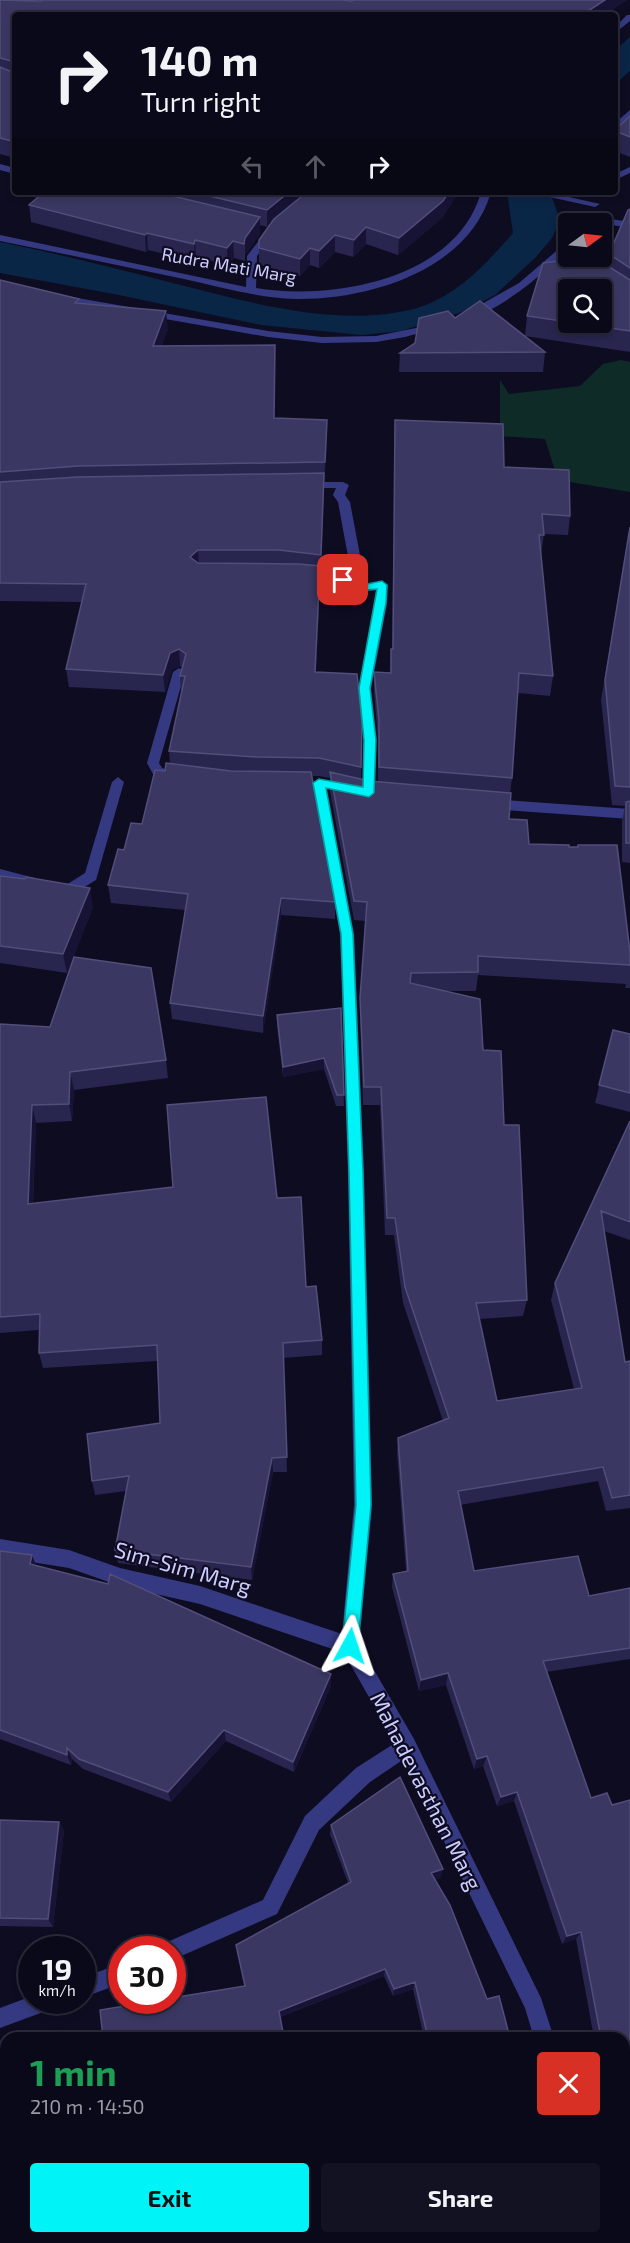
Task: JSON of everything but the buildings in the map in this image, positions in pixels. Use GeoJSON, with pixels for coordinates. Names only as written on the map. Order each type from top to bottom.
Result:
{"type":"FeatureCollection","features":[{"type":"Feature","properties":{"kind":"street"},"geometry":{"type":"LineString","coordinates":[[618,28],[630,17]]}},
{"type":"Feature","properties":{"kind":"street"},"geometry":{"type":"LineString","coordinates":[[618,125],[630,113]]}},
{"type":"Feature","properties":{"kind":"street","name":"Rudra Mati Marg"},"geometry":{"type":"LineString","coordinates":[[0,238],[251,290],[295,296],[319,295],[378,284],[412,271],[442,253],[460,237],[479,214],[485,195]]}},
{"type":"Feature","properties":{"kind":"street"},"geometry":{"type":"LineString","coordinates":[[548,195],[596,204]]}},
{"type":"Feature","properties":{"kind":"street"},"geometry":{"type":"LineString","coordinates":[[592,213],[596,204],[594,195]]}},
{"type":"Feature","properties":{"kind":"street"},"geometry":{"type":"LineString","coordinates":[[612,223],[630,225]]}},
{"type":"Feature","properties":{"kind":"street"},"geometry":{"type":"LineString","coordinates":[[251,290],[252,256],[270,232],[279,225]]}},
{"type":"Feature","properties":{"kind":"street"},"geometry":{"type":"LineString","coordinates":[[259,229],[270,232]]}},
{"type":"Feature","properties":{"kind":"street"},"geometry":{"type":"LineString","coordinates":[[52,296],[309,341],[354,342],[408,335],[453,322],[509,296],[558,256]]}},
{"type":"Feature","properties":{"kind":"street"},"geometry":{"type":"LineString","coordinates":[[297,485],[343,484],[339,495],[344,502],[358,583]]}},
{"type":"Feature","properties":{"kind":"street"},"geometry":{"type":"LineString","coordinates":[[292,576],[328,577],[358,583],[364,588],[382,585],[381,603],[364,688],[370,740],[369,792]]}},
{"type":"Feature","properties":{"kind":"street"},"geometry":{"type":"LineString","coordinates":[[178,672],[153,763],[158,771],[170,775],[192,777]]}},
{"type":"Feature","properties":{"kind":"street"},"geometry":{"type":"LineString","coordinates":[[0,873],[54,890],[68,890],[91,876],[118,782]]}},
{"type":"Feature","properties":{"kind":"street"},"geometry":{"type":"LineString","coordinates":[[319,783],[347,934],[356,1173],[363,1505],[350,1646]]}},
{"type":"Feature","properties":{"kind":"street"},"geometry":{"type":"LineString","coordinates":[[472,802],[630,814]]}},
{"type":"Feature","properties":{"kind":"street","name":"Sim-Sim Marg"},"geometry":{"type":"LineString","coordinates":[[0,1548],[69,1559],[120,1578],[200,1595],[350,1646]]}},
{"type":"Feature","properties":{"kind":"street","name":"Mahadevasthan Marg"},"geometry":{"type":"LineString","coordinates":[[350,1646],[407,1746],[534,2006],[542,2032]]}},
{"type":"Feature","properties":{"kind":"street"},"geometry":{"type":"LineString","coordinates":[[186,1944],[270,1907],[312,1823],[363,1775],[407,1746]]}},
{"type":"Feature","properties":{"kind":"street"},"geometry":{"type":"LineString","coordinates":[[0,2018],[18,2011]]}},
{"type":"Feature","properties":{"kind":"green space"},"geometry":{"type":"Polygon","coordinates":[[[621,360],[630,362],[630,492],[558,480],[545,439],[484,435],[500,432],[500,380],[509,394],[580,386],[603,364],[621,360]]]}},
{"type":"Feature","properties":{"kind":"water"},"geometry":{"type":"Polygon","coordinates":[[[630,37],[630,71],[618,81],[618,47],[630,37]]]}},
{"type":"Feature","properties":{"kind":"water"},"geometry":{"type":"Polygon","coordinates":[[[507,195],[551,195],[558,214],[558,224],[552,238],[536,257],[495,295],[462,312],[401,331],[361,335],[261,325],[0,273],[0,242],[258,304],[290,310],[355,316],[387,314],[432,303],[470,278],[513,233],[507,195]]]}},
{"type":"Feature","properties":{"kind":"route"},"geometry":{"type":"LineString","coordinates":[[343,580],[358,583],[364,588],[382,585],[381,603],[364,688],[370,740],[369,793],[319,783],[347,934],[356,1173],[363,1505],[350,1646]]}}]}
